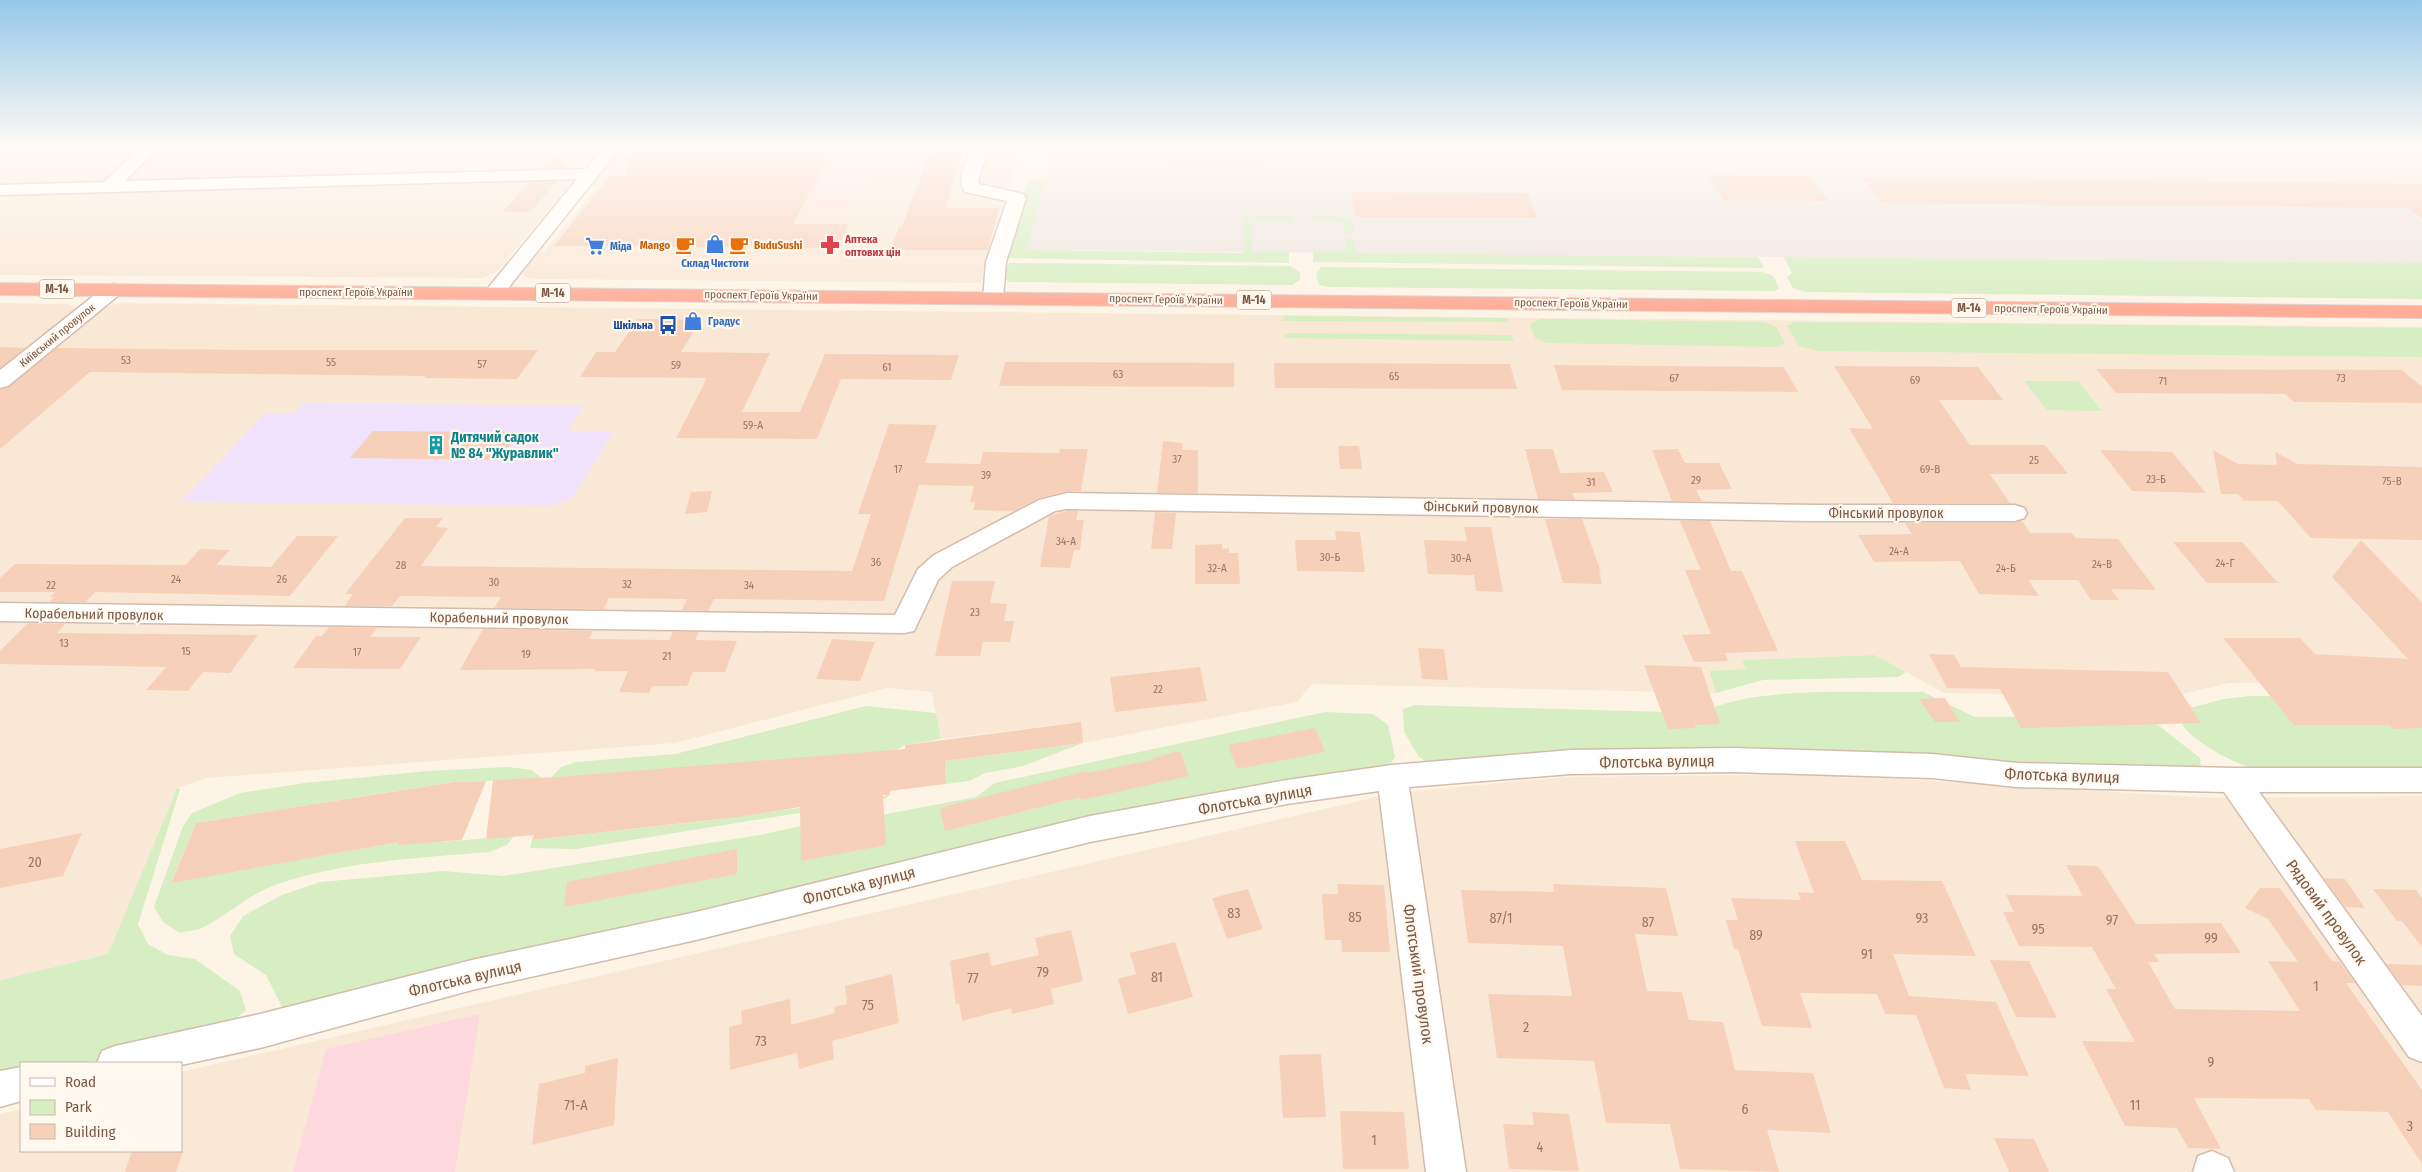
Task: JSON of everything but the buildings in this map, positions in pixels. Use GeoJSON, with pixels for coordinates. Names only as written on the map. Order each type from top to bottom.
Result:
{"type":"FeatureCollection","features":[{"type":"Feature","properties":{"kind":"highway","name":"проспект Героїв України"},"geometry":{"type":"LineString","coordinates":[[0,289],[494,292],[2422,312]]}},
{"type":"Feature","properties":{"kind":"street"},"geometry":{"type":"LineString","coordinates":[[494,292],[566,203]]}},
{"type":"Feature","properties":{"kind":"street"},"geometry":{"type":"LineString","coordinates":[[993,298],[996,262],[1015,203]]}},
{"type":"Feature","properties":{"kind":"street","name":"Київський провулок"},"geometry":{"type":"LineString","coordinates":[[0,381],[113,290]]}},
{"type":"Feature","properties":{"kind":"street","name":"Фінський провулок"},"geometry":{"type":"LineString","coordinates":[[960,552],[1048,505],[1067,501],[1824,513],[2015,513]]}},
{"type":"Feature","properties":{"kind":"street","name":"Корабельний провулок"},"geometry":{"type":"LineString","coordinates":[[0,612],[904,624],[927,575],[942,561],[960,552]]}},
{"type":"Feature","properties":{"kind":"street","name":"Флотська вулиця"},"geometry":{"type":"LineString","coordinates":[[120,1062],[260,1031],[472,976],[696,926],[1090,829],[1288,792],[1392,777],[1571,762],[1734,760],[1932,766],[2017,775],[2233,780],[2422,780]]}},
{"type":"Feature","properties":{"kind":"street","name":"Флотський провулок"},"geometry":{"type":"LineString","coordinates":[[1392,777],[1446,1172]]}},
{"type":"Feature","properties":{"kind":"street","name":"Рядовий провулок"},"geometry":{"type":"LineString","coordinates":[[2233,780],[2422,1045]]}},
{"type":"Feature","properties":{"kind":"street"},"geometry":{"type":"LineString","coordinates":[[0,1089],[20,1084]]}},
{"type":"Feature","properties":{"kind":"shaded area"},"geometry":{"type":"Polygon","coordinates":[[[0,203],[554,203],[498,270],[484,278],[0,275],[0,203]]]}},
{"type":"Feature","properties":{"kind":"shaded area"},"geometry":{"type":"Polygon","coordinates":[[[584,203],[1005,203],[981,283],[536,279],[524,277],[523,272],[539,253],[544,252],[584,203]]]}},
{"type":"Feature","properties":{"kind":"shaded area"},"geometry":{"type":"Polygon","coordinates":[[[599,203],[858,203],[854,212],[593,211],[599,203]]]}},
{"type":"Feature","properties":{"kind":"shaded area"},"geometry":{"type":"Polygon","coordinates":[[[1040,203],[2422,203],[2422,263],[1027,250],[1040,203]]]}},
{"type":"Feature","properties":{"kind":"shaded area"},"geometry":{"type":"Polygon","coordinates":[[[0,303],[67,304],[78,309],[0,372],[0,303]]]}},
{"type":"Feature","properties":{"kind":"shaded area"},"geometry":{"type":"Polygon","coordinates":[[[119,303],[2422,327],[2422,682],[2229,683],[2166,698],[1944,693],[1875,655],[1743,660],[1746,669],[1709,671],[1716,693],[1312,684],[1297,702],[1083,743],[1080,722],[941,739],[932,692],[888,688],[675,743],[206,778],[177,788],[108,954],[0,980],[0,391],[101,308],[119,303]]]}},
{"type":"Feature","properties":{"kind":"shaded area"},"geometry":{"type":"Polygon","coordinates":[[[303,403],[584,406],[568,431],[613,432],[572,499],[551,506],[181,502],[265,413],[292,414],[303,403]]]}},
{"type":"Feature","properties":{"kind":"shaded area"},"geometry":{"type":"Polygon","coordinates":[[[1817,774],[2214,798],[2422,796],[2422,1172],[0,1172],[0,1114],[20,1109],[20,1152],[182,1152],[182,1072],[1394,793],[1564,777],[1817,774]]]}},
{"type":"Feature","properties":{"kind":"shaded area"},"geometry":{"type":"Polygon","coordinates":[[[480,1014],[455,1172],[293,1172],[326,1049],[480,1014]]]}},
{"type":"Feature","properties":{"kind":"green space"},"geometry":{"type":"Polygon","coordinates":[[[1022,203],[1040,203],[1027,250],[1244,253],[1244,216],[1293,216],[1293,222],[1252,222],[1252,251],[1289,252],[1289,263],[1007,258],[1022,203]]]}},
{"type":"Feature","properties":{"kind":"green space"},"geometry":{"type":"Polygon","coordinates":[[[1310,216],[1352,217],[1354,234],[1344,234],[1343,221],[1310,220],[1310,216]]]}},
{"type":"Feature","properties":{"kind":"green space"},"geometry":{"type":"Polygon","coordinates":[[[1345,239],[1354,239],[1356,253],[1758,257],[1763,268],[1313,262],[1313,251],[1346,251],[1345,239]]]}},
{"type":"Feature","properties":{"kind":"green space"},"geometry":{"type":"Polygon","coordinates":[[[1784,257],[2422,263],[2422,299],[1805,292],[1793,288],[1787,277],[1792,273],[1784,257]]]}},
{"type":"Feature","properties":{"kind":"green space"},"geometry":{"type":"Polygon","coordinates":[[[1010,263],[1290,266],[1300,272],[1300,280],[1292,285],[1009,282],[1004,278],[1007,266],[1010,263]]]}},
{"type":"Feature","properties":{"kind":"green space"},"geometry":{"type":"Polygon","coordinates":[[[1321,267],[1763,272],[1773,276],[1779,288],[1774,291],[1326,287],[1319,285],[1316,274],[1321,267]]]}},
{"type":"Feature","properties":{"kind":"green space"},"geometry":{"type":"Polygon","coordinates":[[[1286,316],[1503,318],[1508,319],[1509,322],[1282,321],[1286,316]]]}},
{"type":"Feature","properties":{"kind":"green space"},"geometry":{"type":"Polygon","coordinates":[[[1540,319],[1764,322],[1776,327],[1785,343],[1777,347],[1547,343],[1535,338],[1530,324],[1540,319]]]}},
{"type":"Feature","properties":{"kind":"green space"},"geometry":{"type":"Polygon","coordinates":[[[1795,322],[2422,328],[2422,357],[1818,351],[1799,346],[1787,326],[1795,322]]]}},
{"type":"Feature","properties":{"kind":"green space"},"geometry":{"type":"Polygon","coordinates":[[[1289,333],[1508,335],[1512,336],[1514,341],[1284,338],[1284,335],[1289,333]]]}},
{"type":"Feature","properties":{"kind":"green space"},"geometry":{"type":"Polygon","coordinates":[[[2024,381],[2078,381],[2102,411],[2047,410],[2024,381]]]}},
{"type":"Feature","properties":{"kind":"green space"},"geometry":{"type":"Polygon","coordinates":[[[1875,655],[1906,672],[1898,677],[1763,680],[1716,693],[1709,671],[1746,669],[1742,660],[1875,655]]]}},
{"type":"Feature","properties":{"kind":"green space"},"geometry":{"type":"Polygon","coordinates":[[[1808,692],[1923,692],[1975,717],[2136,715],[2148,717],[2200,758],[2201,767],[2192,770],[1442,763],[1425,761],[1419,757],[1404,732],[1403,709],[1414,705],[1700,713],[1723,704],[1778,694],[1808,692]]]}},
{"type":"Feature","properties":{"kind":"green space"},"geometry":{"type":"Polygon","coordinates":[[[2249,696],[2422,698],[2422,769],[2266,769],[2248,767],[2225,757],[2202,743],[2184,727],[2180,719],[2179,711],[2224,699],[2249,696]]]}},
{"type":"Feature","properties":{"kind":"green space"},"geometry":{"type":"Polygon","coordinates":[[[866,706],[936,713],[941,739],[905,745],[896,750],[551,778],[561,767],[576,762],[675,754],[866,706]]]}},
{"type":"Feature","properties":{"kind":"green space"},"geometry":{"type":"Polygon","coordinates":[[[1325,712],[1373,714],[1388,725],[1395,757],[1391,763],[1378,769],[284,1011],[266,975],[234,954],[230,936],[243,916],[282,895],[320,882],[443,871],[504,876],[765,834],[845,816],[876,816],[976,797],[995,783],[1325,712]]]}},
{"type":"Feature","properties":{"kind":"green space"},"geometry":{"type":"Polygon","coordinates":[[[1083,743],[1023,766],[985,773],[969,781],[946,784],[945,761],[1083,743]]]}},
{"type":"Feature","properties":{"kind":"green space"},"geometry":{"type":"Polygon","coordinates":[[[507,767],[532,770],[540,777],[525,809],[527,779],[453,782],[196,823],[171,882],[445,834],[442,842],[514,836],[507,845],[489,852],[356,865],[303,876],[258,893],[202,928],[180,933],[163,922],[154,907],[183,826],[192,813],[240,793],[305,783],[428,771],[507,767]]]}},
{"type":"Feature","properties":{"kind":"green space"},"geometry":{"type":"Polygon","coordinates":[[[177,788],[180,789],[138,924],[148,944],[168,955],[195,959],[240,991],[246,1010],[232,1022],[106,1059],[92,1062],[20,1062],[20,1077],[0,1081],[0,980],[108,954],[177,788]]]}},
{"type":"Feature","properties":{"kind":"green space"},"geometry":{"type":"Polygon","coordinates":[[[890,795],[885,799],[576,849],[530,848],[532,840],[713,820],[890,795]]]}},
{"type":"Feature","properties":{"kind":"place","name":"Склад Чистоти"},"geometry":{"type":"Point","coordinates":[715,244]}},
{"type":"Feature","properties":{"kind":"place","name":"Mango"},"geometry":{"type":"Point","coordinates":[685,245]}},
{"type":"Feature","properties":{"kind":"place","name":"BuduSushi"},"geometry":{"type":"Point","coordinates":[739,245]}},
{"type":"Feature","properties":{"kind":"place","name":"Аптека оптових цін"},"geometry":{"type":"Point","coordinates":[830,245]}},
{"type":"Feature","properties":{"kind":"place","name":"Міда"},"geometry":{"type":"Point","coordinates":[595,246]}},
{"type":"Feature","properties":{"kind":"place","name":"Градус"},"geometry":{"type":"Point","coordinates":[693,321]}},
{"type":"Feature","properties":{"kind":"place","name":"Шкільна"},"geometry":{"type":"Point","coordinates":[668,325]}},
{"type":"Feature","properties":{"kind":"place","name":"Дитячий садок № 84 \"Журавлик\""},"geometry":{"type":"Point","coordinates":[436,445]}}]}
